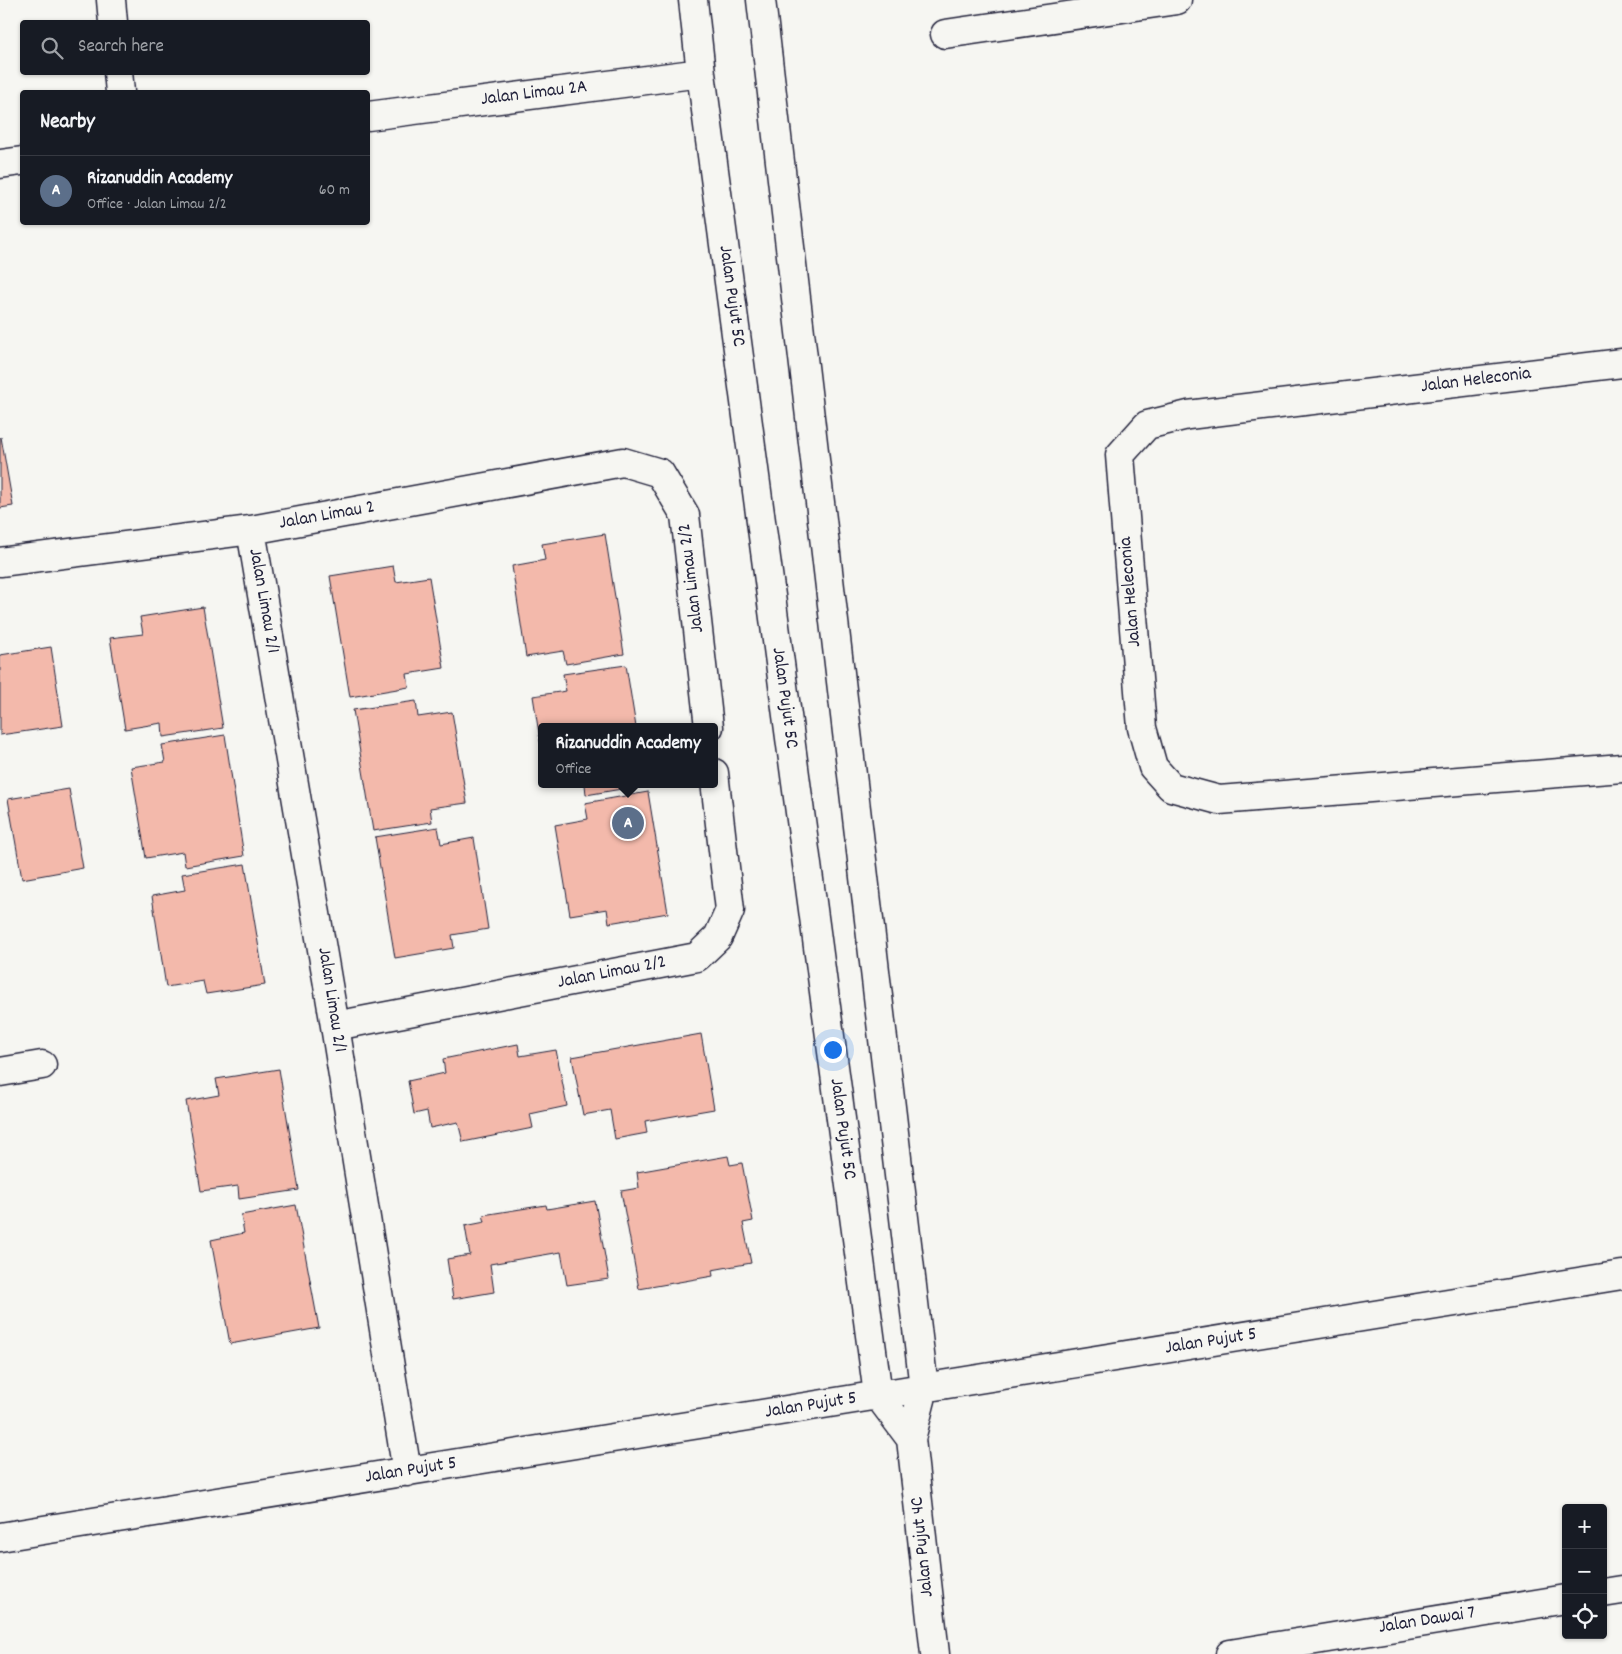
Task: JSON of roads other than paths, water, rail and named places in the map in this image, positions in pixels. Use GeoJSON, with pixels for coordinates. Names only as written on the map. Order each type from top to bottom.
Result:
{"type":"FeatureCollection","features":[{"type":"Feature","properties":{"kind":"street"},"geometry":{"type":"LineString","coordinates":[[111,0],[113,20]]}},
{"type":"Feature","properties":{"kind":"street","name":"Jalan Pujut 5C"},"geometry":{"type":"LineString","coordinates":[[693,0],[700,73],[878,1395]]}},
{"type":"Feature","properties":{"kind":"street"},"geometry":{"type":"LineString","coordinates":[[761,0],[924,1388],[911,1439]]}},
{"type":"Feature","properties":{"kind":"street"},"geometry":{"type":"LineString","coordinates":[[945,34],[1177,0]]}},
{"type":"Feature","properties":{"kind":"street","name":"Jalan Limau 2A"},"geometry":{"type":"LineString","coordinates":[[370,116],[700,73]]}},
{"type":"Feature","properties":{"kind":"street"},"geometry":{"type":"LineString","coordinates":[[118,75],[120,90]]}},
{"type":"Feature","properties":{"kind":"street"},"geometry":{"type":"LineString","coordinates":[[0,164],[20,161]]}},
{"type":"Feature","properties":{"kind":"street","name":"Jalan Heleconia"},"geometry":{"type":"LineString","coordinates":[[1622,363],[1188,415],[1147,425],[1120,455],[1142,728],[1153,767],[1171,787],[1219,800],[1622,768]]}},
{"type":"Feature","properties":{"kind":"street","name":"Jalan Limau 2"},"geometry":{"type":"LineString","coordinates":[[0,562],[251,530],[623,462]]}},
{"type":"Feature","properties":{"kind":"street","name":"Jalan Limau 2/2"},"geometry":{"type":"LineString","coordinates":[[623,462],[660,473],[685,515],[709,723]]}},
{"type":"Feature","properties":{"kind":"street","name":"Jalan Limau 2/1"},"geometry":{"type":"LineString","coordinates":[[251,530],[335,1026],[407,1472]]}},
{"type":"Feature","properties":{"kind":"street","name":"Jalan Limau 2/2"},"geometry":{"type":"LineString","coordinates":[[335,1026],[698,957],[718,937],[730,910],[716,788]]}},
{"type":"Feature","properties":{"kind":"street"},"geometry":{"type":"LineString","coordinates":[[0,1072],[42,1066]]}},
{"type":"Feature","properties":{"kind":"street","name":"Jalan Pujut 5"},"geometry":{"type":"LineString","coordinates":[[0,1537],[1622,1275]]}},
{"type":"Feature","properties":{"kind":"street"},"geometry":{"type":"LineString","coordinates":[[878,1395],[911,1439]]}},
{"type":"Feature","properties":{"kind":"street","name":"Jalan Pujut 4C"},"geometry":{"type":"LineString","coordinates":[[911,1439],[935,1654]]}},
{"type":"Feature","properties":{"kind":"street"},"geometry":{"type":"LineString","coordinates":[[1607,1592],[1622,1590]]}},
{"type":"Feature","properties":{"kind":"street","name":"Jalan Dawai 7"},"geometry":{"type":"LineString","coordinates":[[1230,1654],[1562,1600]]}},
{"type":"Feature","properties":{"kind":"place","name":"Rizanuddin Academy"},"geometry":{"type":"Point","coordinates":[628,823]}}]}
